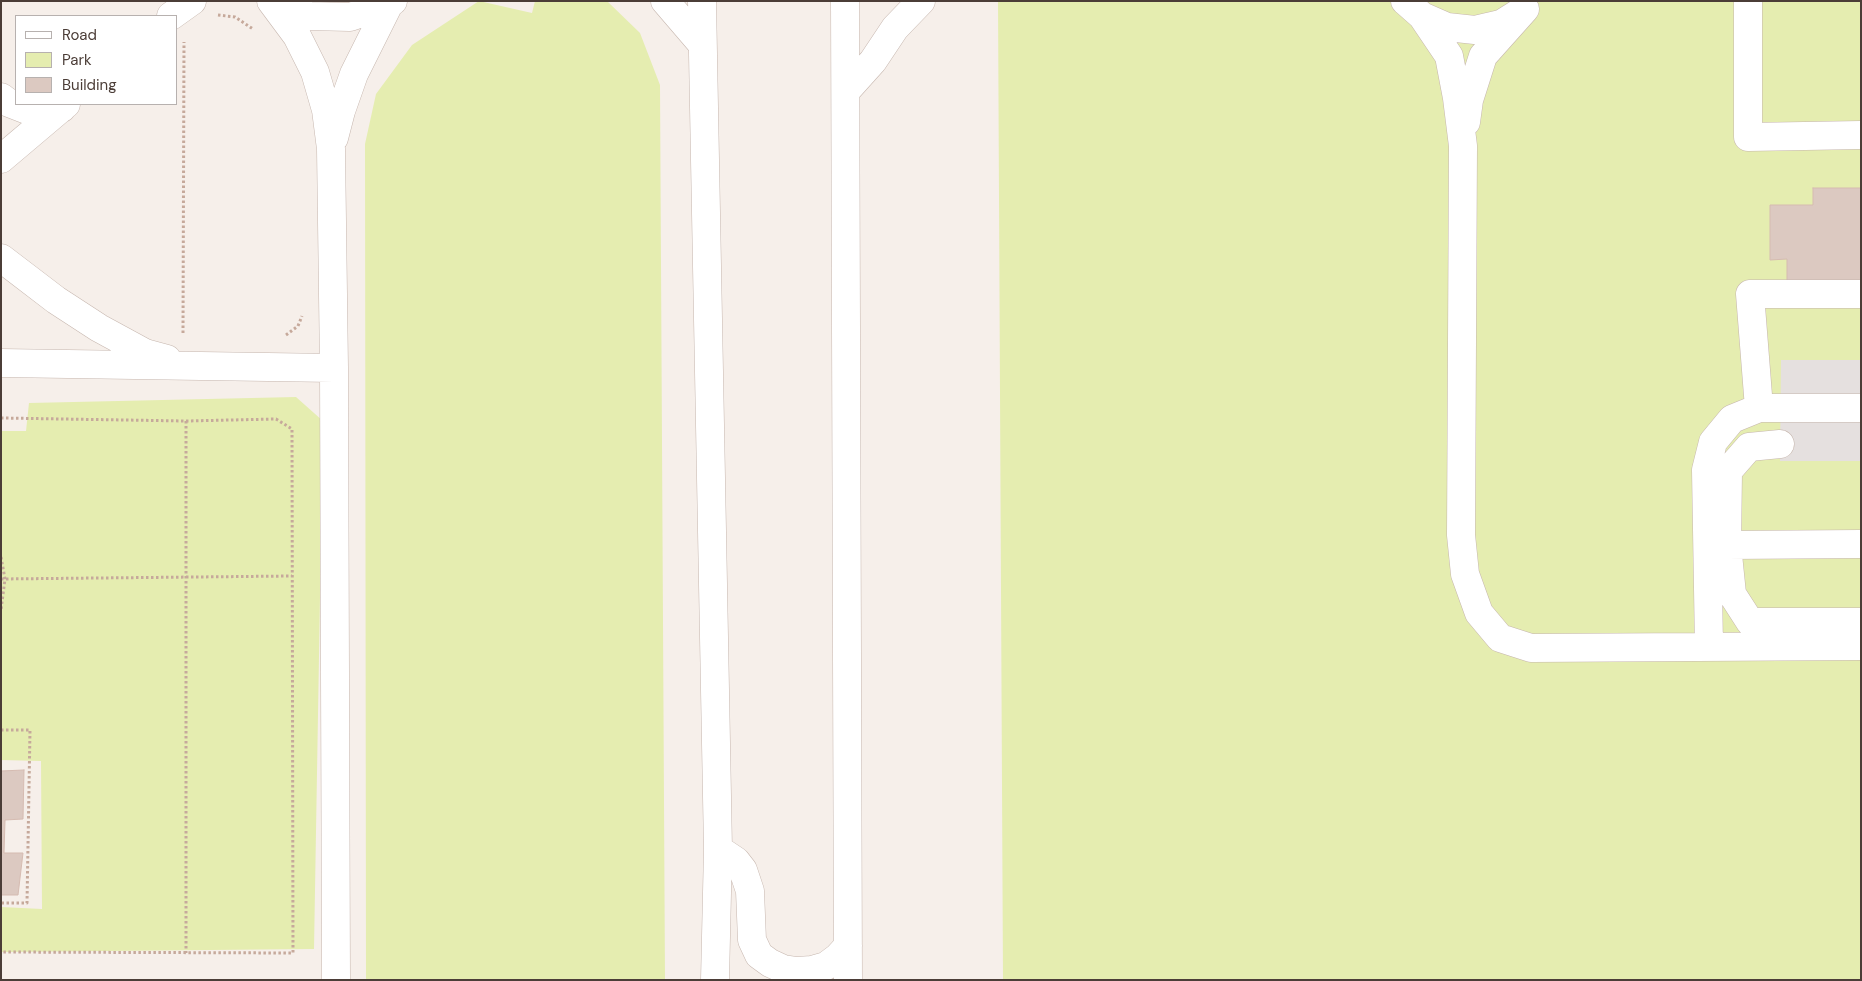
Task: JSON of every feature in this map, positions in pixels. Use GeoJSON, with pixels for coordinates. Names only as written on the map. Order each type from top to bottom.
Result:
{"type":"FeatureCollection","features":[{"type":"Feature","properties":{"kind":"street"},"geometry":{"type":"LineString","coordinates":[[272,1],[309,16],[350,17],[391,3]]}},
{"type":"Feature","properties":{"kind":"street"},"geometry":{"type":"LineString","coordinates":[[272,1],[297,36],[315,72],[326,110],[331,149],[334,368],[336,980]]}},
{"type":"Feature","properties":{"kind":"street"},"geometry":{"type":"LineString","coordinates":[[666,1],[701,43]]}},
{"type":"Feature","properties":{"kind":"street"},"geometry":{"type":"LineString","coordinates":[[702,1],[701,43],[718,849],[716,980]]}},
{"type":"Feature","properties":{"kind":"street"},"geometry":{"type":"LineString","coordinates":[[845,1],[848,980]]}},
{"type":"Feature","properties":{"kind":"street"},"geometry":{"type":"LineString","coordinates":[[846,91],[873,61],[895,28],[921,1]]}},
{"type":"Feature","properties":{"kind":"street"},"geometry":{"type":"LineString","coordinates":[[1748,1],[1748,137],[1861,135]]}},
{"type":"Feature","properties":{"kind":"street"},"geometry":{"type":"LineString","coordinates":[[331,149],[341,111],[354,74],[391,3]]}},
{"type":"Feature","properties":{"kind":"street"},"geometry":{"type":"LineString","coordinates":[[1414,8],[1447,27],[1475,30],[1501,24],[1529,5]]}},
{"type":"Feature","properties":{"kind":"street"},"geometry":{"type":"LineString","coordinates":[[1529,5],[1483,56],[1469,100],[1463,146],[1461,535],[1465,574],[1479,613],[1500,638],[1531,648],[1861,646]]}},
{"type":"Feature","properties":{"kind":"street"},"geometry":{"type":"LineString","coordinates":[[1414,8],[1449,56],[1463,146]]}},
{"type":"Feature","properties":{"kind":"street"},"geometry":{"type":"LineString","coordinates":[[1,97],[9,103],[27,110],[64,106]]}},
{"type":"Feature","properties":{"kind":"street"},"geometry":{"type":"LineString","coordinates":[[1,158],[64,106]]}},
{"type":"Feature","properties":{"kind":"street"},"geometry":{"type":"LineString","coordinates":[[1,258],[56,300],[99,328],[145,353],[192,366]]}},
{"type":"Feature","properties":{"kind":"street"},"geometry":{"type":"LineString","coordinates":[[1759,408],[1750,294],[1861,294]]}},
{"type":"Feature","properties":{"kind":"street"},"geometry":{"type":"LineString","coordinates":[[6,359],[192,366],[334,368]]}},
{"type":"Feature","properties":{"kind":"street"},"geometry":{"type":"LineString","coordinates":[[1709,647],[1706,470],[1713,442],[1732,419],[1759,408],[1861,408]]}},
{"type":"Feature","properties":{"kind":"street"},"geometry":{"type":"LineString","coordinates":[[1780,444],[1750,447],[1728,470],[1727,545],[1732,594],[1750,622],[1861,622]]}},
{"type":"Feature","properties":{"kind":"street"},"geometry":{"type":"LineString","coordinates":[[1727,545],[1861,544]]}},
{"type":"Feature","properties":{"kind":"street"},"geometry":{"type":"LineString","coordinates":[[718,849],[736,861],[743,870],[750,891],[752,940],[759,955],[783,969],[812,970],[826,966],[848,946]]}},
{"type":"Feature","properties":{"kind":"path"},"geometry":{"type":"LineString","coordinates":[[183,336],[184,31],[187,12],[235,17],[257,32]]}},
{"type":"Feature","properties":{"kind":"path"},"geometry":{"type":"LineString","coordinates":[[280,336],[288,334],[298,326],[304,311]]}},
{"type":"Feature","properties":{"kind":"path"},"geometry":{"type":"LineString","coordinates":[[1,418],[186,421],[276,419],[292,429],[292,953],[1,952]]}},
{"type":"Feature","properties":{"kind":"path"},"geometry":{"type":"LineString","coordinates":[[186,421],[186,953]]}},
{"type":"Feature","properties":{"kind":"path"},"geometry":{"type":"LineString","coordinates":[[1,557],[3,579],[1,610]]}},
{"type":"Feature","properties":{"kind":"path"},"geometry":{"type":"LineString","coordinates":[[3,579],[292,576]]}},
{"type":"Feature","properties":{"kind":"path"},"geometry":{"type":"LineString","coordinates":[[1,730],[30,730],[27,903],[1,903]]}},
{"type":"Feature","properties":{"kind":"green space"},"geometry":{"type":"Polygon","coordinates":[[[479,1],[532,13],[535,1],[607,1],[640,33],[660,85],[665,980],[366,980],[365,144],[376,94],[412,45],[479,1]]]}},
{"type":"Feature","properties":{"kind":"green space"},"geometry":{"type":"Polygon","coordinates":[[[998,1],[1861,1],[1861,980],[1003,980],[998,1]]]}},
{"type":"Feature","properties":{"kind":"green space"},"geometry":{"type":"Polygon","coordinates":[[[296,397],[323,421],[314,949],[1,952],[1,907],[42,909],[41,761],[1,760],[1,431],[26,431],[29,403],[296,397]]]}},
{"type":"Feature","properties":{"kind":"shaded area"},"geometry":{"type":"Polygon","coordinates":[[[1781,360],[1861,360],[1861,461],[1780,461],[1781,360]]]}},
{"type":"Feature","properties":{"kind":"building"},"geometry":{"type":"Polygon","coordinates":[[[1813,188],[1861,188],[1861,281],[1787,281],[1787,259],[1770,260],[1770,205],[1813,205],[1813,188]]]}},
{"type":"Feature","properties":{"kind":"building"},"geometry":{"type":"Polygon","coordinates":[[[24,770],[23,819],[5,820],[4,853],[23,853],[18,895],[1,895],[1,771],[24,770]]]}}]}
